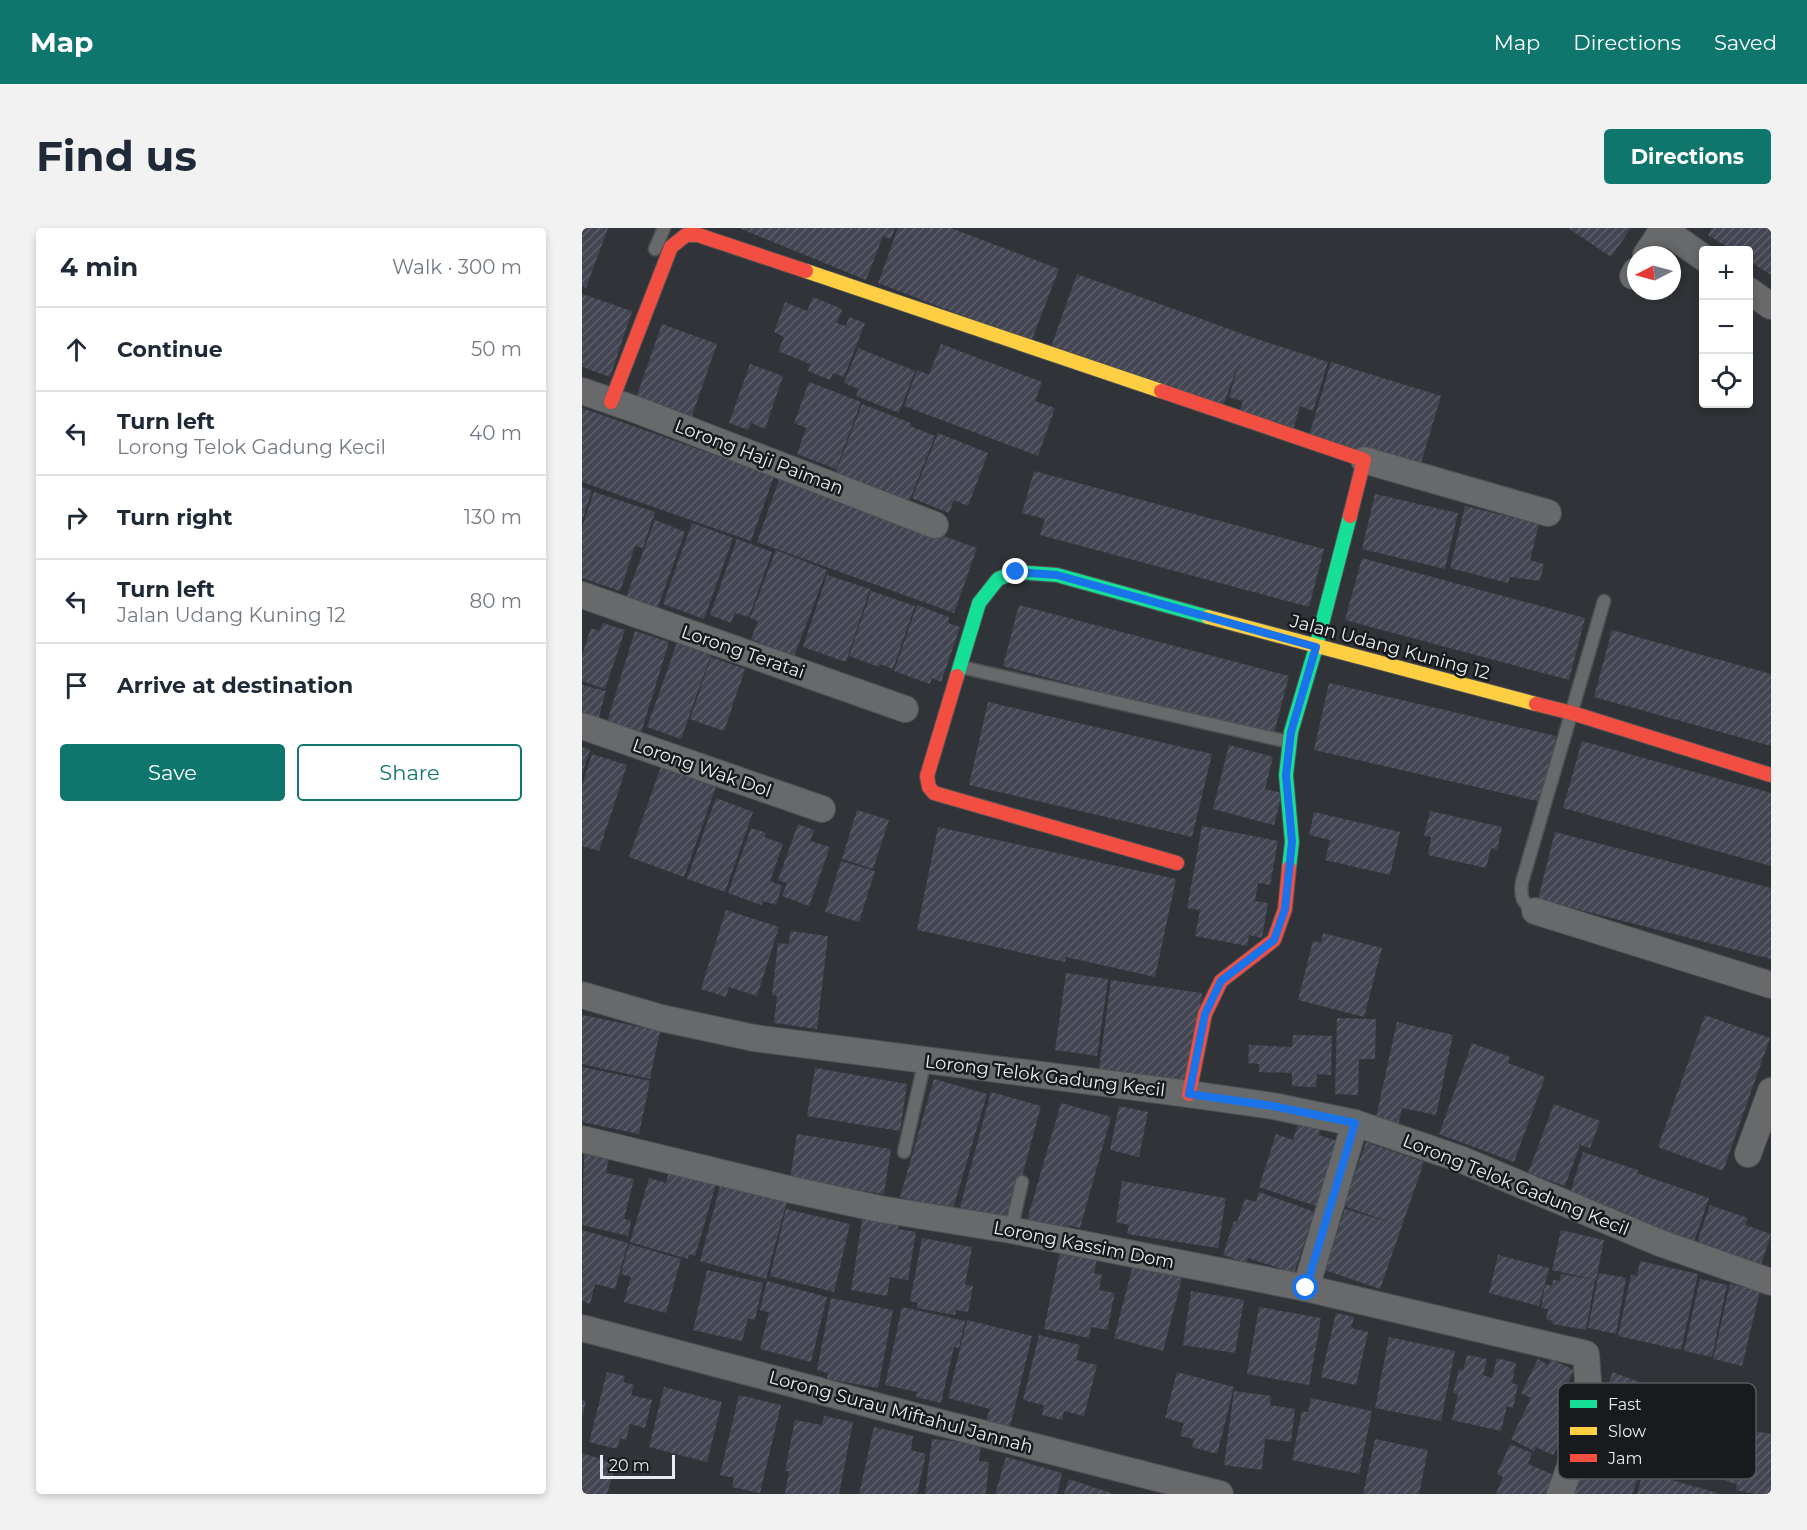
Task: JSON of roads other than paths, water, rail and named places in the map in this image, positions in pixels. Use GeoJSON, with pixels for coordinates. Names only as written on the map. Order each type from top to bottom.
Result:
{"type":"FeatureCollection","features":[{"type":"Feature","properties":{"kind":"street"},"geometry":{"type":"LineString","coordinates":[[1652,246],[1664,229],[1699,254]]}},
{"type":"Feature","properties":{"kind":"street"},"geometry":{"type":"LineString","coordinates":[[611,402],[671,248],[686,235],[698,235],[1364,460],[1548,513]]}},
{"type":"Feature","properties":{"kind":"street"},"geometry":{"type":"LineString","coordinates":[[1753,293],[1771,306]]}},
{"type":"Feature","properties":{"kind":"street","name":"Lorong Haji Paiman"},"geometry":{"type":"LineString","coordinates":[[582,392],[935,525]]}},
{"type":"Feature","properties":{"kind":"street"},"geometry":{"type":"LineString","coordinates":[[1189,1094],[1205,1014],[1221,981],[1274,940],[1285,909],[1292,842],[1286,775],[1291,732],[1316,647],[1364,460]]}},
{"type":"Feature","properties":{"kind":"street","name":"Jalan Udang Kuning 12"},"geometry":{"type":"LineString","coordinates":[[960,666],[979,603],[998,579],[1016,572],[1057,575],[1316,647],[1572,713],[1771,775]]}},
{"type":"Feature","properties":{"kind":"street","name":"Lorong Teratai"},"geometry":{"type":"LineString","coordinates":[[582,595],[905,709]]}},
{"type":"Feature","properties":{"kind":"street"},"geometry":{"type":"LineString","coordinates":[[960,666],[927,776],[930,790],[937,795],[1177,862]]}},
{"type":"Feature","properties":{"kind":"street","name":"Lorong Wak Dol"},"geometry":{"type":"LineString","coordinates":[[582,726],[822,809]]}},
{"type":"Feature","properties":{"kind":"street"},"geometry":{"type":"LineString","coordinates":[[1535,911],[1771,985]]}},
{"type":"Feature","properties":{"kind":"street","name":"Lorong Telok Gadung Kecil"},"geometry":{"type":"LineString","coordinates":[[582,995],[661,1018],[754,1038],[1189,1094],[1273,1106],[1355,1123],[1460,1159],[1660,1243],[1771,1282]]}},
{"type":"Feature","properties":{"kind":"street"},"geometry":{"type":"LineString","coordinates":[[1748,1154],[1771,1091]]}},
{"type":"Feature","properties":{"kind":"street"},"geometry":{"type":"LineString","coordinates":[[1306,1288],[1355,1123]]}},
{"type":"Feature","properties":{"kind":"street","name":"Lorong Kassim Dom"},"geometry":{"type":"LineString","coordinates":[[582,1139],[880,1209],[1011,1230],[1306,1288],[1586,1354],[1588,1383]]}},
{"type":"Feature","properties":{"kind":"street","name":"Lorong Surau Miftahul Jannah"},"geometry":{"type":"LineString","coordinates":[[582,1328],[1220,1494]]}},
{"type":"Feature","properties":{"kind":"street","name":"Lorong Kassim Dom"},"geometry":{"type":"LineString","coordinates":[[1560,1494],[1566,1479]]}},
{"type":"Feature","properties":{"kind":"lane"},"geometry":{"type":"LineString","coordinates":[[650,261],[664,228]]}},
{"type":"Feature","properties":{"kind":"lane"},"geometry":{"type":"LineString","coordinates":[[1535,911],[1525,905],[1522,899],[1522,882],[1604,601]]}},
{"type":"Feature","properties":{"kind":"lane"},"geometry":{"type":"LineString","coordinates":[[960,666],[1290,742]]}},
{"type":"Feature","properties":{"kind":"lane"},"geometry":{"type":"LineString","coordinates":[[904,1152],[924,1060]]}},
{"type":"Feature","properties":{"kind":"lane"},"geometry":{"type":"LineString","coordinates":[[1011,1230],[1022,1182]]}}]}
